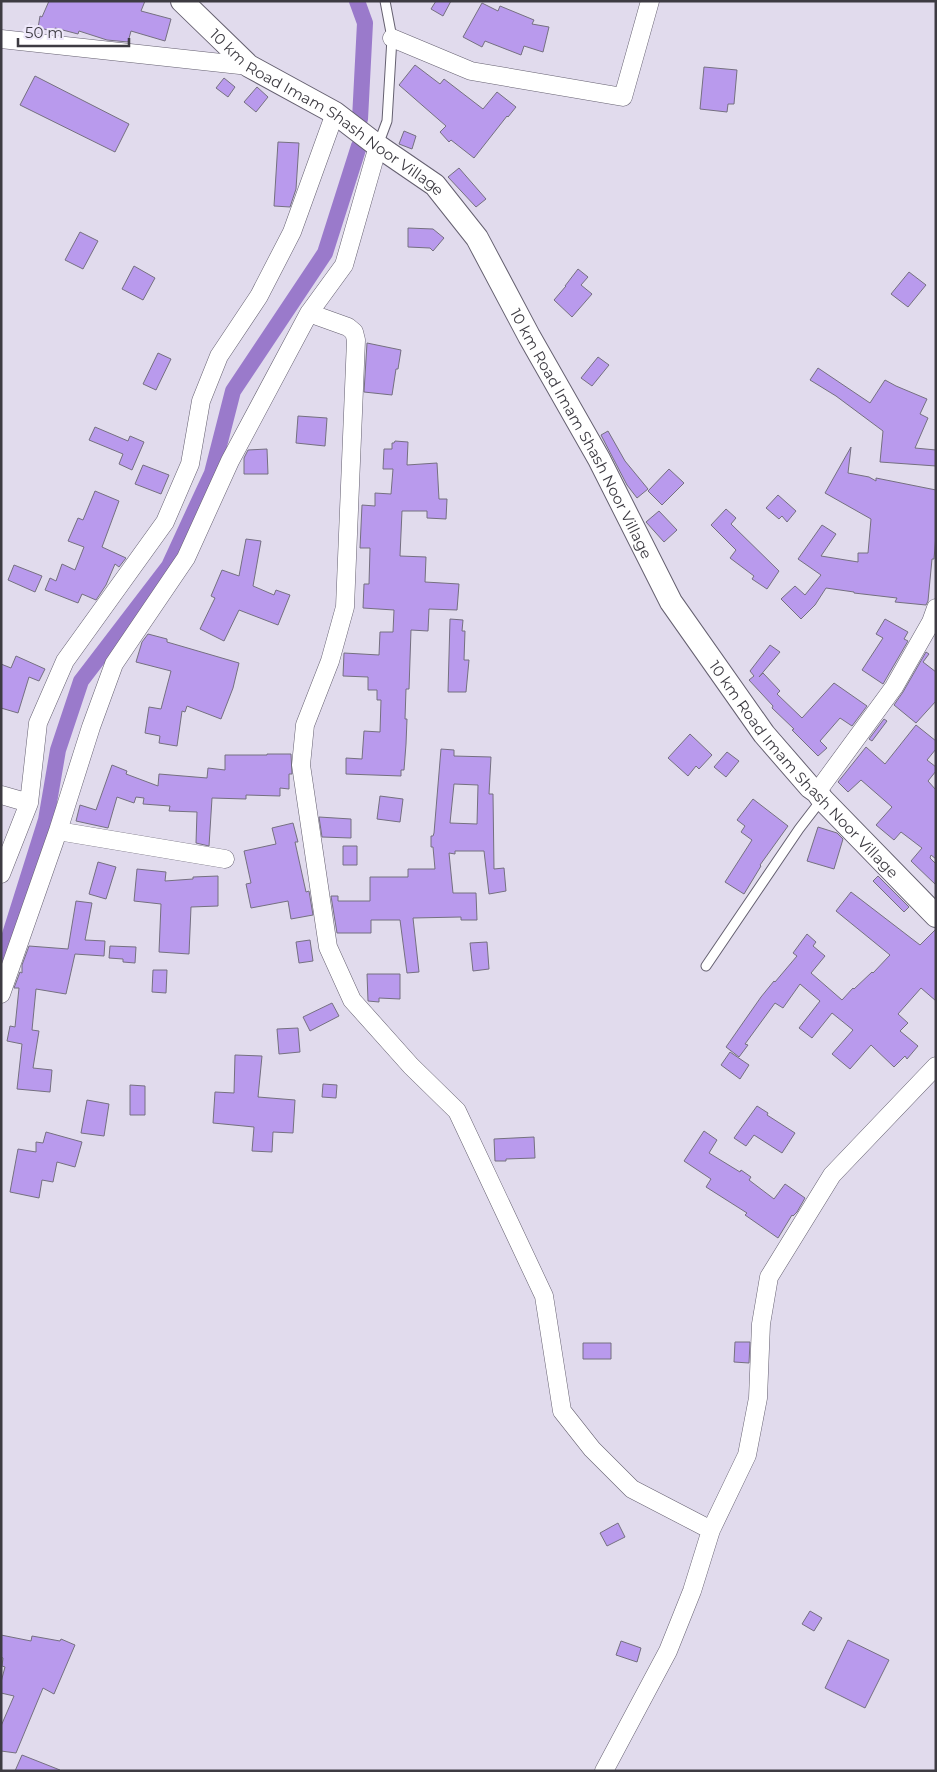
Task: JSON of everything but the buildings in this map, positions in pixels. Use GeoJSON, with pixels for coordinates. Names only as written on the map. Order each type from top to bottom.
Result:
{"type":"FeatureCollection","features":[{"type":"Feature","properties":{"kind":"street","name":"10 km Road Imam Shash Noor Village"},"geometry":{"type":"LineString","coordinates":[[182,1],[249,66],[335,113],[378,146],[435,185],[477,238],[528,336],[598,459],[671,602],[764,734],[810,787],[936,916]]}},
{"type":"Feature","properties":{"kind":"street"},"geometry":{"type":"LineString","coordinates":[[392,38],[471,72],[623,96],[650,1]]}},
{"type":"Feature","properties":{"kind":"street"},"geometry":{"type":"LineString","coordinates":[[1,39],[249,66]]}},
{"type":"Feature","properties":{"kind":"street"},"geometry":{"type":"LineString","coordinates":[[1,874],[29,803],[38,723],[65,661],[165,522],[190,464],[201,401],[219,356],[259,296],[292,232],[335,113]]}},
{"type":"Feature","properties":{"kind":"street"},"geometry":{"type":"LineString","coordinates":[[1,994],[114,664],[186,558],[230,461],[308,313],[344,265],[378,146]]}},
{"type":"Feature","properties":{"kind":"street"},"geometry":{"type":"LineString","coordinates":[[308,313],[348,327],[354,332],[356,340],[344,607],[330,660],[305,725],[301,765],[328,947],[352,1000],[411,1066],[457,1111],[544,1296],[562,1412],[592,1449],[632,1489],[711,1530]]}},
{"type":"Feature","properties":{"kind":"street"},"geometry":{"type":"LineString","coordinates":[[820,796],[894,687],[931,622],[936,608]]}},
{"type":"Feature","properties":{"kind":"street"},"geometry":{"type":"LineString","coordinates":[[1,795],[29,803]]}},
{"type":"Feature","properties":{"kind":"street"},"geometry":{"type":"LineString","coordinates":[[58,830],[225,859]]}},
{"type":"Feature","properties":{"kind":"street"},"geometry":{"type":"LineString","coordinates":[[604,1771],[668,1651],[692,1591],[711,1530],[747,1455],[758,1398],[761,1324],[769,1277],[832,1175],[936,1066]]}},
{"type":"Feature","properties":{"kind":"lane"},"geometry":{"type":"LineString","coordinates":[[378,146],[387,121],[392,38],[385,1]]}},
{"type":"Feature","properties":{"kind":"lane"},"geometry":{"type":"LineString","coordinates":[[706,966],[820,796]]}},
{"type":"Feature","properties":{"kind":"waterway"},"geometry":{"type":"LineString","coordinates":[[357,1],[365,23],[360,119]]}},
{"type":"Feature","properties":{"kind":"waterway"},"geometry":{"type":"LineString","coordinates":[[1,963],[46,820],[58,750],[81,681],[169,566],[212,473],[233,391],[325,253],[359,146]]}}]}
